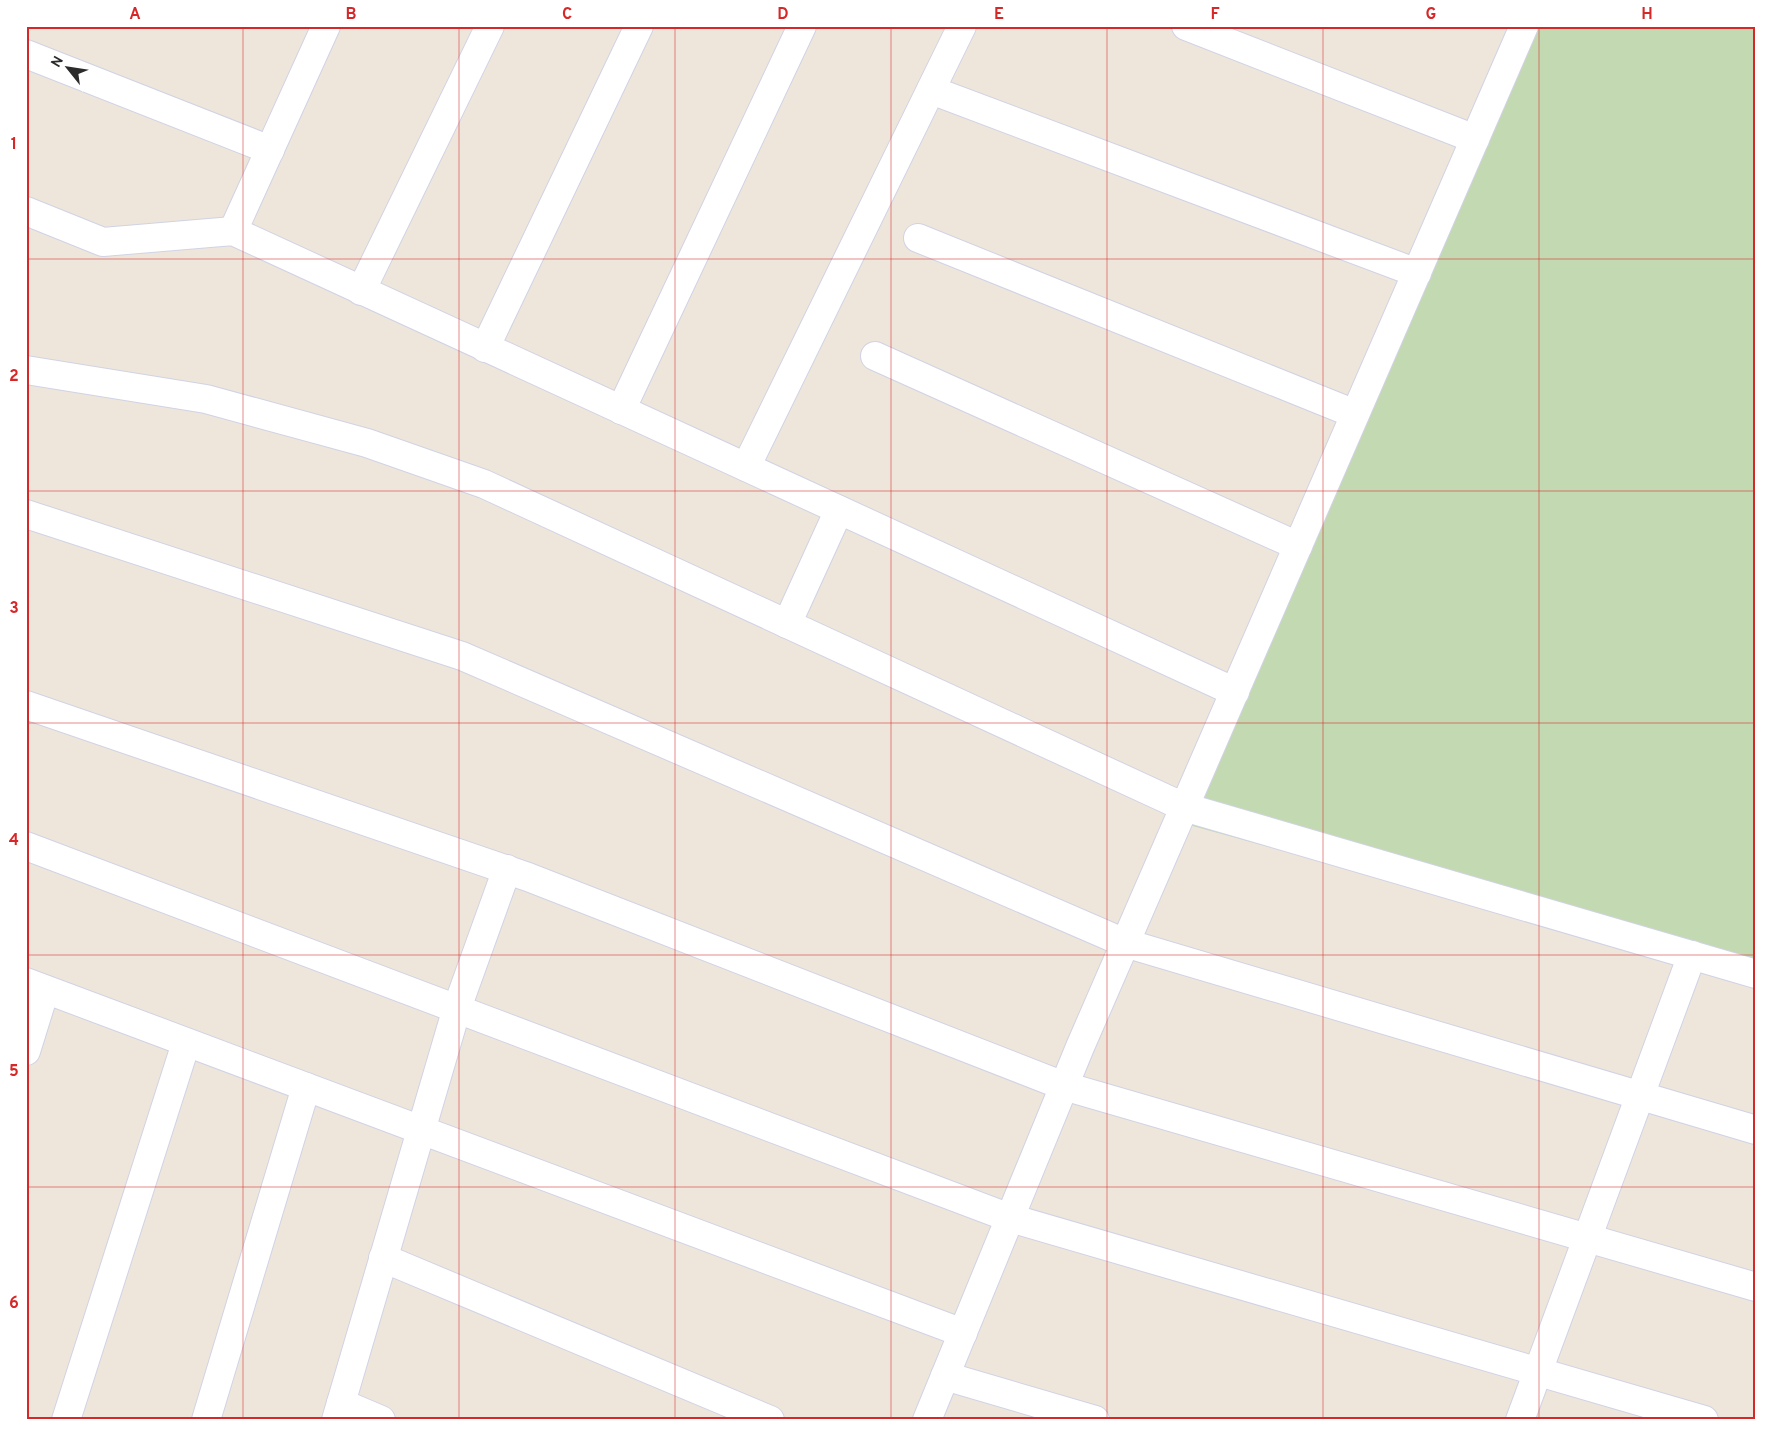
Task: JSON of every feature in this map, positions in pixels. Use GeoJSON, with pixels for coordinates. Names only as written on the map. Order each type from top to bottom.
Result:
{"type":"FeatureCollection","features":[{"type":"Feature","properties":{"kind":"street"},"geometry":{"type":"LineString","coordinates":[[233,232],[326,26]]}},
{"type":"Feature","properties":{"kind":"street"},"geometry":{"type":"LineString","coordinates":[[361,290],[490,26]]}},
{"type":"Feature","properties":{"kind":"street"},"geometry":{"type":"LineString","coordinates":[[485,348],[639,26]]}},
{"type":"Feature","properties":{"kind":"street"},"geometry":{"type":"LineString","coordinates":[[621,410],[802,26]]}},
{"type":"Feature","properties":{"kind":"street"},"geometry":{"type":"LineString","coordinates":[[746,467],[962,26]]}},
{"type":"Feature","properties":{"kind":"street"},"geometry":{"type":"LineString","coordinates":[[1186,26],[1475,139]]}},
{"type":"Feature","properties":{"kind":"street"},"geometry":{"type":"LineString","coordinates":[[928,1420],[1064,1086],[1125,942],[1524,26]]}},
{"type":"Feature","properties":{"kind":"street"},"geometry":{"type":"LineString","coordinates":[[26,54],[270,150]]}},
{"type":"Feature","properties":{"kind":"street"},"geometry":{"type":"LineString","coordinates":[[931,90],[1417,273]]}},
{"type":"Feature","properties":{"kind":"street"},"geometry":{"type":"LineString","coordinates":[[26,211],[103,242],[233,232],[1235,692]]}},
{"type":"Feature","properties":{"kind":"street"},"geometry":{"type":"LineString","coordinates":[[918,238],[1355,414]]}},
{"type":"Feature","properties":{"kind":"street"},"geometry":{"type":"LineString","coordinates":[[874,356],[1298,546]]}},
{"type":"Feature","properties":{"kind":"street"},"geometry":{"type":"LineString","coordinates":[[26,370],[206,399],[367,443],[484,484],[1184,807],[1756,974]]}},
{"type":"Feature","properties":{"kind":"street"},"geometry":{"type":"LineString","coordinates":[[787,624],[840,510]]}},
{"type":"Feature","properties":{"kind":"street"},"geometry":{"type":"LineString","coordinates":[[26,514],[462,656],[1125,942],[1756,1130]]}},
{"type":"Feature","properties":{"kind":"street"},"geometry":{"type":"LineString","coordinates":[[26,705],[507,869],[1064,1086],[1756,1287]]}},
{"type":"Feature","properties":{"kind":"street"},"geometry":{"type":"LineString","coordinates":[[26,846],[1010,1218],[1704,1420]]}},
{"type":"Feature","properties":{"kind":"street"},"geometry":{"type":"LineString","coordinates":[[381,1420],[339,1411],[457,1008],[507,869]]}},
{"type":"Feature","properties":{"kind":"street"},"geometry":{"type":"LineString","coordinates":[[1520,1420],[1692,955]]}},
{"type":"Feature","properties":{"kind":"street"},"geometry":{"type":"LineString","coordinates":[[26,1051],[36,986],[963,1333]]}},
{"type":"Feature","properties":{"kind":"street"},"geometry":{"type":"LineString","coordinates":[[66,1420],[186,1043]]}},
{"type":"Feature","properties":{"kind":"street"},"geometry":{"type":"LineString","coordinates":[[206,1420],[306,1087]]}},
{"type":"Feature","properties":{"kind":"street"},"geometry":{"type":"LineString","coordinates":[[383,1258],[770,1420]]}},
{"type":"Feature","properties":{"kind":"street"},"geometry":{"type":"LineString","coordinates":[[945,1376],[1094,1420]]}},
{"type":"Feature","properties":{"kind":"green space"},"geometry":{"type":"Polygon","coordinates":[[[1526,26],[1756,26],[1756,980],[1178,822],[1526,26]]]}}]}
